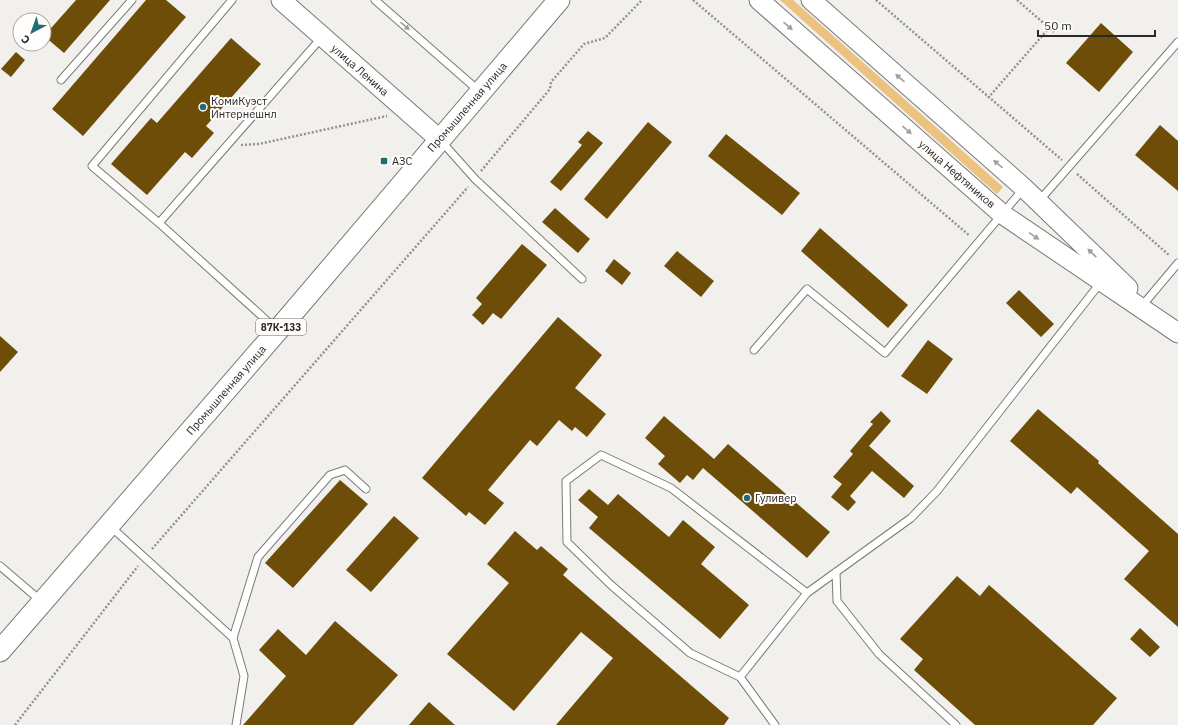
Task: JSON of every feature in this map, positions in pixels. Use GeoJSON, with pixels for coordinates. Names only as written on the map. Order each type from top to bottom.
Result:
{"type":"FeatureCollection","features":[{"type":"Feature","properties":{"kind":"main road","name":"улица Ленина"},"geometry":{"type":"LineString","coordinates":[[281,0],[439,139]]}},
{"type":"Feature","properties":{"kind":"main road","name":"улица Нефтяников"},"geometry":{"type":"LineString","coordinates":[[759,0],[1002,214],[1106,276],[1175,328]]}},
{"type":"Feature","properties":{"kind":"main road","name":"улица Нефтяников"},"geometry":{"type":"LineString","coordinates":[[810,0],[1039,201],[1106,276]]}},
{"type":"Feature","properties":{"kind":"main road","name":"Промышленная улица"},"geometry":{"type":"LineString","coordinates":[[0,651],[110,526],[278,330],[552,4]]}},
{"type":"Feature","properties":{"kind":"lane"},"geometry":{"type":"LineString","coordinates":[[61,80],[132,0]]}},
{"type":"Feature","properties":{"kind":"lane"},"geometry":{"type":"LineString","coordinates":[[232,0],[92,166],[159,223],[278,330]]}},
{"type":"Feature","properties":{"kind":"lane"},"geometry":{"type":"LineString","coordinates":[[375,0],[480,91]]}},
{"type":"Feature","properties":{"kind":"lane"},"geometry":{"type":"LineString","coordinates":[[159,223],[322,37]]}},
{"type":"Feature","properties":{"kind":"lane"},"geometry":{"type":"LineString","coordinates":[[1039,201],[1068,166],[1178,42]]}},
{"type":"Feature","properties":{"kind":"lane"},"geometry":{"type":"LineString","coordinates":[[439,139],[475,179],[582,279]]}},
{"type":"Feature","properties":{"kind":"lane"},"geometry":{"type":"LineString","coordinates":[[754,350],[807,288],[885,353],[1024,188]]}},
{"type":"Feature","properties":{"kind":"lane"},"geometry":{"type":"LineString","coordinates":[[1143,305],[1178,263]]}},
{"type":"Feature","properties":{"kind":"lane"},"geometry":{"type":"LineString","coordinates":[[740,677],[807,593],[911,518],[937,491],[1106,276]]}},
{"type":"Feature","properties":{"kind":"lane"},"geometry":{"type":"LineString","coordinates":[[775,725],[740,677],[690,653],[611,585],[567,542],[566,481],[601,455],[608,458],[672,488],[807,593]]}},
{"type":"Feature","properties":{"kind":"lane"},"geometry":{"type":"LineString","coordinates":[[233,638],[258,557],[330,475],[345,470],[366,489]]}},
{"type":"Feature","properties":{"kind":"lane"},"geometry":{"type":"LineString","coordinates":[[110,526],[233,638],[244,676],[236,725]]}},
{"type":"Feature","properties":{"kind":"lane"},"geometry":{"type":"LineString","coordinates":[[0,566],[42,602]]}},
{"type":"Feature","properties":{"kind":"lane"},"geometry":{"type":"LineString","coordinates":[[836,572],[837,601],[879,654],[956,725]]}},
{"type":"Feature","properties":{"kind":"path"},"geometry":{"type":"LineString","coordinates":[[15,725],[145,557],[475,179],[550,89],[550,82],[584,44],[605,38],[642,0]]}},
{"type":"Feature","properties":{"kind":"path"},"geometry":{"type":"LineString","coordinates":[[693,0],[978,242]]}},
{"type":"Feature","properties":{"kind":"path"},"geometry":{"type":"LineString","coordinates":[[876,0],[1178,263]]}},
{"type":"Feature","properties":{"kind":"path"},"geometry":{"type":"LineString","coordinates":[[1017,0],[1054,32]]}},
{"type":"Feature","properties":{"kind":"path"},"geometry":{"type":"LineString","coordinates":[[988,98],[1049,28]]}},
{"type":"Feature","properties":{"kind":"path"},"geometry":{"type":"LineString","coordinates":[[226,146],[259,144],[408,111]]}},
{"type":"Feature","properties":{"kind":"shaded area"},"geometry":{"type":"Polygon","coordinates":[[[780,0],[793,0],[1003,187],[997,194],[780,0]]]}},
{"type":"Feature","properties":{"kind":"building"},"geometry":{"type":"Polygon","coordinates":[[[76,0],[110,0],[64,53],[52,43],[52,27],[76,0]]]}},
{"type":"Feature","properties":{"kind":"building"},"geometry":{"type":"Polygon","coordinates":[[[146,0],[166,0],[186,17],[83,136],[52,109],[146,0]]]}},
{"type":"Feature","properties":{"kind":"building"},"geometry":{"type":"Polygon","coordinates":[[[1101,23],[1133,52],[1099,92],[1066,63],[1101,23]]]}},
{"type":"Feature","properties":{"kind":"building"},"geometry":{"type":"Polygon","coordinates":[[[231,38],[261,64],[206,126],[214,133],[192,158],[185,152],[147,195],[111,164],[151,118],[157,123],[231,38]]]}},
{"type":"Feature","properties":{"kind":"building"},"geometry":{"type":"Polygon","coordinates":[[[16,52],[25,60],[11,77],[1,69],[16,52]]]}},
{"type":"Feature","properties":{"kind":"building"},"geometry":{"type":"Polygon","coordinates":[[[648,122],[672,142],[607,219],[584,199],[648,122]]]}},
{"type":"Feature","properties":{"kind":"building"},"geometry":{"type":"Polygon","coordinates":[[[1160,125],[1178,141],[1178,191],[1135,155],[1160,125]]]}},
{"type":"Feature","properties":{"kind":"building"},"geometry":{"type":"Polygon","coordinates":[[[588,131],[603,143],[561,191],[550,182],[582,145],[578,142],[588,131]]]}},
{"type":"Feature","properties":{"kind":"building"},"geometry":{"type":"Polygon","coordinates":[[[726,134],[800,193],[782,215],[708,156],[726,134]]]}},
{"type":"Feature","properties":{"kind":"building"},"geometry":{"type":"Polygon","coordinates":[[[555,208],[590,239],[578,253],[542,222],[555,208]]]}},
{"type":"Feature","properties":{"kind":"building"},"geometry":{"type":"Polygon","coordinates":[[[820,228],[908,305],[888,328],[801,251],[820,228]]]}},
{"type":"Feature","properties":{"kind":"building"},"geometry":{"type":"Polygon","coordinates":[[[522,244],[547,265],[501,319],[493,313],[483,325],[472,315],[482,304],[476,298],[522,244]]]}},
{"type":"Feature","properties":{"kind":"building"},"geometry":{"type":"Polygon","coordinates":[[[677,251],[714,281],[701,297],[664,266],[677,251]]]}},
{"type":"Feature","properties":{"kind":"building"},"geometry":{"type":"Polygon","coordinates":[[[614,259],[631,273],[622,285],[605,271],[614,259]]]}},
{"type":"Feature","properties":{"kind":"building"},"geometry":{"type":"Polygon","coordinates":[[[1019,290],[1054,324],[1041,337],[1006,303],[1019,290]]]}},
{"type":"Feature","properties":{"kind":"building"},"geometry":{"type":"Polygon","coordinates":[[[558,317],[602,355],[575,388],[606,414],[587,437],[575,427],[572,431],[559,420],[537,446],[530,440],[488,490],[504,503],[485,525],[469,512],[466,516],[422,478],[558,317]]]}},
{"type":"Feature","properties":{"kind":"building"},"geometry":{"type":"Polygon","coordinates":[[[0,336],[18,352],[0,372],[0,336]]]}},
{"type":"Feature","properties":{"kind":"building"},"geometry":{"type":"Polygon","coordinates":[[[928,340],[953,359],[927,394],[901,376],[928,340]]]}},
{"type":"Feature","properties":{"kind":"building"},"geometry":{"type":"Polygon","coordinates":[[[1038,409],[1099,461],[1098,463],[1178,534],[1178,627],[1124,579],[1149,551],[1077,487],[1071,494],[1010,441],[1038,409]]]}},
{"type":"Feature","properties":{"kind":"building"},"geometry":{"type":"Polygon","coordinates":[[[881,411],[891,421],[869,446],[914,486],[904,498],[872,471],[850,496],[856,502],[848,511],[831,497],[842,484],[833,477],[853,454],[850,451],[873,424],[870,422],[881,411]]]}},
{"type":"Feature","properties":{"kind":"building"},"geometry":{"type":"Polygon","coordinates":[[[664,416],[714,459],[728,444],[830,532],[807,558],[703,468],[693,480],[687,475],[680,483],[658,464],[665,456],[645,438],[664,416]]]}},
{"type":"Feature","properties":{"kind":"building"},"geometry":{"type":"Polygon","coordinates":[[[340,480],[368,504],[293,588],[265,563],[340,480]]]}},
{"type":"Feature","properties":{"kind":"building"},"geometry":{"type":"Polygon","coordinates":[[[589,489],[608,505],[618,494],[669,537],[683,520],[715,547],[701,564],[749,605],[720,639],[589,528],[598,517],[578,500],[589,489]]]}},
{"type":"Feature","properties":{"kind":"building"},"geometry":{"type":"Polygon","coordinates":[[[394,516],[419,538],[371,592],[346,570],[394,516]]]}},
{"type":"Feature","properties":{"kind":"building"},"geometry":{"type":"Polygon","coordinates":[[[515,531],[537,550],[541,546],[568,569],[563,575],[729,718],[724,725],[556,725],[613,658],[581,632],[514,711],[447,654],[509,583],[487,564],[515,531]]]}},
{"type":"Feature","properties":{"kind":"building"},"geometry":{"type":"Polygon","coordinates":[[[957,576],[980,596],[989,585],[1117,698],[1093,725],[975,725],[914,670],[923,659],[900,639],[957,576]]]}},
{"type":"Feature","properties":{"kind":"building"},"geometry":{"type":"Polygon","coordinates":[[[335,621],[398,675],[353,725],[243,725],[286,676],[259,650],[278,629],[306,655],[335,621]]]}},
{"type":"Feature","properties":{"kind":"building"},"geometry":{"type":"Polygon","coordinates":[[[1140,628],[1160,647],[1150,657],[1130,639],[1140,628]]]}},
{"type":"Feature","properties":{"kind":"building"},"geometry":{"type":"Polygon","coordinates":[[[429,702],[455,725],[409,725],[429,702]]]}},
{"type":"Feature","properties":{"kind":"place","name":"КомиКуэст Интернешнл"},"geometry":{"type":"Point","coordinates":[203,107]}},
{"type":"Feature","properties":{"kind":"place","name":"АЗС"},"geometry":{"type":"Point","coordinates":[384,161]}},
{"type":"Feature","properties":{"kind":"place","name":"Гуливер"},"geometry":{"type":"Point","coordinates":[747,498]}}]}
